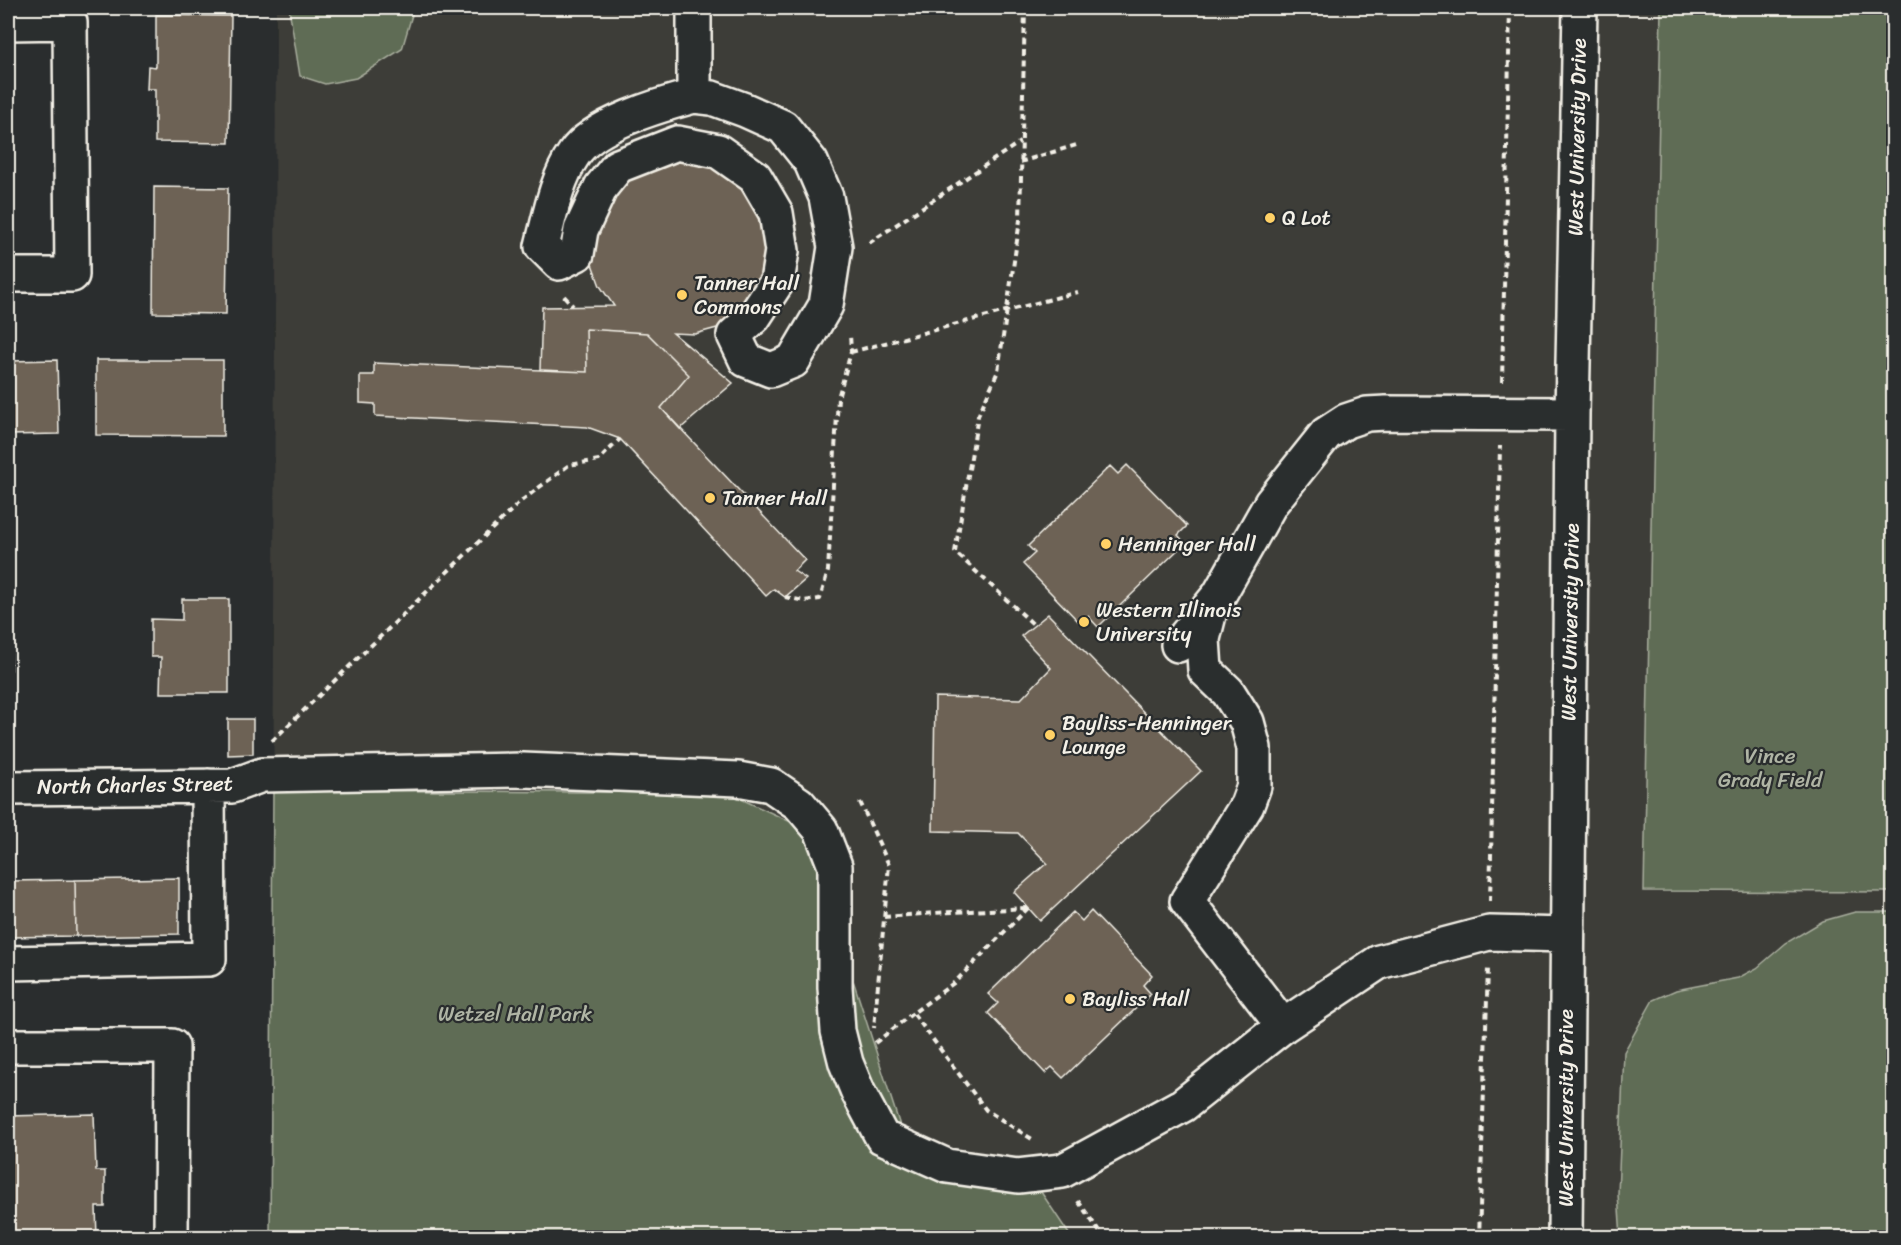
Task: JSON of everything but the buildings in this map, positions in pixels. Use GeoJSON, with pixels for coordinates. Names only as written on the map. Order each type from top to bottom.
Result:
{"type":"FeatureCollection","features":[{"type":"Feature","properties":{"kind":"street"},"geometry":{"type":"LineString","coordinates":[[694,8],[694,96]]}},
{"type":"Feature","properties":{"kind":"street","name":"West University Drive"},"geometry":{"type":"LineString","coordinates":[[1565,1238],[1572,414],[1580,8]]}},
{"type":"Feature","properties":{"kind":"street"},"geometry":{"type":"LineString","coordinates":[[8,23],[70,22],[72,275],[8,275]]}},
{"type":"Feature","properties":{"kind":"street"},"geometry":{"type":"LineString","coordinates":[[694,96],[712,98],[783,127],[811,162],[826,196],[835,247],[825,304],[793,361],[771,370],[746,360],[734,335],[754,317],[777,282],[782,251],[776,213],[755,177],[718,151],[677,143],[618,166],[596,197],[581,230],[576,254],[559,263],[542,246],[561,179],[574,153],[589,138],[631,115],[694,96]]}},
{"type":"Feature","properties":{"kind":"street"},"geometry":{"type":"LineString","coordinates":[[1178,645],[1219,595],[1271,504],[1326,434],[1346,421],[1367,414],[1386,412],[1572,414]]}},
{"type":"Feature","properties":{"kind":"street"},"geometry":{"type":"LineString","coordinates":[[1212,602],[1203,639],[1206,670],[1228,692],[1246,722],[1254,748],[1254,786],[1247,805],[1187,901],[1283,1026]]}},
{"type":"Feature","properties":{"kind":"street","name":"North Charles Street"},"geometry":{"type":"LineString","coordinates":[[8,788],[232,786],[262,775],[523,770],[738,779],[771,785],[799,804],[821,830],[835,866],[835,976],[838,1031],[846,1063],[858,1092],[882,1137],[947,1166],[1018,1176],[1062,1171],[1183,1105],[1283,1026],[1379,962],[1489,933],[1567,935]]}},
{"type":"Feature","properties":{"kind":"street"},"geometry":{"type":"LineString","coordinates":[[8,963],[209,959],[208,786]]}},
{"type":"Feature","properties":{"kind":"street"},"geometry":{"type":"LineString","coordinates":[[8,1046],[171,1046],[171,1238]]}},
{"type":"Feature","properties":{"kind":"path"},"geometry":{"type":"LineString","coordinates":[[1025,8],[1020,219],[999,371],[978,416],[955,552],[1034,625]]}},
{"type":"Feature","properties":{"kind":"path"},"geometry":{"type":"LineString","coordinates":[[860,249],[1021,142]]}},
{"type":"Feature","properties":{"kind":"path"},"geometry":{"type":"LineString","coordinates":[[1020,162],[1080,144]]}},
{"type":"Feature","properties":{"kind":"path"},"geometry":{"type":"LineString","coordinates":[[851,352],[1078,292]]}},
{"type":"Feature","properties":{"kind":"path"},"geometry":{"type":"LineString","coordinates":[[270,743],[521,501],[569,465],[599,460],[620,439]]}},
{"type":"Feature","properties":{"kind":"path"},"geometry":{"type":"LineString","coordinates":[[872,1046],[956,982],[1028,908],[934,912],[884,917]]}},
{"type":"Feature","properties":{"kind":"path"},"geometry":{"type":"LineString","coordinates":[[1479,1238],[1489,933]]}},
{"type":"Feature","properties":{"kind":"path"},"geometry":{"type":"LineString","coordinates":[[913,1013],[986,1110],[1033,1140],[1104,1238]]}},
{"type":"Feature","properties":{"kind":"shaded area","name":"Western Illinois University"},"geometry":{"type":"Polygon","coordinates":[[[276,8],[1893,8],[1893,1237],[272,1237],[276,8]]]}},
{"type":"Feature","properties":{"kind":"green space"},"geometry":{"type":"Polygon","coordinates":[[[289,8],[414,8],[402,49],[356,78],[325,84],[300,76],[289,8]]]}},
{"type":"Feature","properties":{"kind":"green space","name":"Vince Grady Field"},"geometry":{"type":"Polygon","coordinates":[[[1661,8],[1893,8],[1893,892],[1644,891],[1661,8]]]}},
{"type":"Feature","properties":{"kind":"green space","name":"Wetzel Hall Park"},"geometry":{"type":"Polygon","coordinates":[[[273,790],[728,793],[804,828],[912,1163],[1039,1189],[1071,1237],[270,1238],[273,790]]]}},
{"type":"Feature","properties":{"kind":"green space"},"geometry":{"type":"Polygon","coordinates":[[[1855,912],[1893,912],[1893,1237],[1621,1237],[1618,1194],[1624,1052],[1653,1000],[1676,990],[1738,978],[1757,968],[1786,943],[1823,921],[1855,912]]]}},
{"type":"Feature","properties":{"kind":"waterway"},"geometry":{"type":"LineString","coordinates":[[1885,1238],[1894,1231]]}},
{"type":"Feature","properties":{"kind":"place","name":"Q Lot"},"geometry":{"type":"Point","coordinates":[1270,218]}},
{"type":"Feature","properties":{"kind":"place","name":"Tanner Hall Commons"},"geometry":{"type":"Point","coordinates":[682,295]}},
{"type":"Feature","properties":{"kind":"place","name":"Tanner Hall"},"geometry":{"type":"Point","coordinates":[710,498]}},
{"type":"Feature","properties":{"kind":"place","name":"Henninger Hall"},"geometry":{"type":"Point","coordinates":[1106,544]}},
{"type":"Feature","properties":{"kind":"place","name":"Western Illinois University"},"geometry":{"type":"Point","coordinates":[1084,622]}},
{"type":"Feature","properties":{"kind":"place","name":"Bayliss-Henninger Lounge"},"geometry":{"type":"Point","coordinates":[1050,735]}},
{"type":"Feature","properties":{"kind":"place","name":"Bayliss Hall"},"geometry":{"type":"Point","coordinates":[1070,999]}}]}
